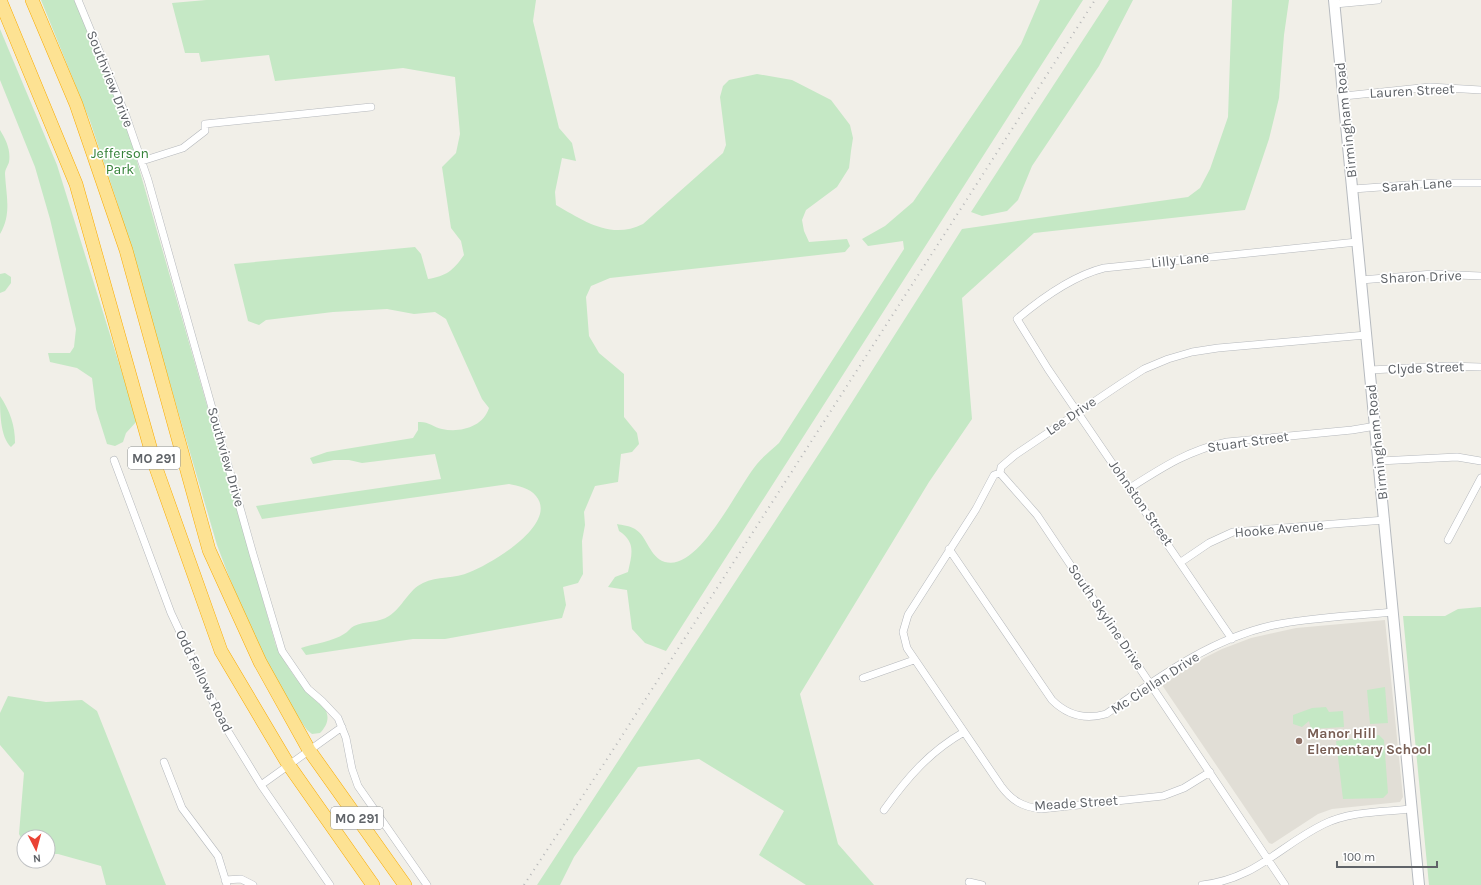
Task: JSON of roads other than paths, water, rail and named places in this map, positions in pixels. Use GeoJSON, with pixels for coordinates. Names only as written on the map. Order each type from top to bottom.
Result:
{"type":"FeatureCollection","features":[{"type":"Feature","properties":{"kind":"highway","name":"MO 291"},"geometry":{"type":"LineString","coordinates":[[0,0],[76,184],[156,468],[221,651],[288,764],[373,885]]}},
{"type":"Feature","properties":{"kind":"highway","name":"MO 291"},"geometry":{"type":"LineString","coordinates":[[32,0],[76,104],[126,250],[209,550],[260,662],[309,750],[405,885]]}},
{"type":"Feature","properties":{"kind":"street","name":"Southview Drive"},"geometry":{"type":"LineString","coordinates":[[78,0],[107,68],[142,161],[255,561],[282,651],[308,689],[333,711],[346,738],[352,769],[358,786],[427,885]]}},
{"type":"Feature","properties":{"kind":"street"},"geometry":{"type":"LineString","coordinates":[[1334,2],[1378,0]]}},
{"type":"Feature","properties":{"kind":"street","name":"Birmingham Road"},"geometry":{"type":"LineString","coordinates":[[1334,2],[1419,885]]}},
{"type":"Feature","properties":{"kind":"street","name":"Lauren Street"},"geometry":{"type":"LineString","coordinates":[[1344,96],[1430,87],[1481,90]]}},
{"type":"Feature","properties":{"kind":"street"},"geometry":{"type":"LineString","coordinates":[[142,161],[183,148],[205,131],[205,124],[371,107]]}},
{"type":"Feature","properties":{"kind":"street","name":"Sarah Lane"},"geometry":{"type":"LineString","coordinates":[[1353,189],[1435,183],[1481,184]]}},
{"type":"Feature","properties":{"kind":"street","name":"Lilly Lane"},"geometry":{"type":"LineString","coordinates":[[1017,319],[1029,309],[1080,276],[1104,268],[1357,242]]}},
{"type":"Feature","properties":{"kind":"street","name":"Sharon Drive"},"geometry":{"type":"LineString","coordinates":[[1361,280],[1434,274],[1481,276]]}},
{"type":"Feature","properties":{"kind":"street","name":"Johnston Street"},"geometry":{"type":"LineString","coordinates":[[1017,319],[1048,369],[1181,562],[1232,639]]}},
{"type":"Feature","properties":{"kind":"street","name":"Lee Drive"},"geometry":{"type":"LineString","coordinates":[[914,660],[904,640],[904,623],[949,549],[976,509],[994,475],[1000,473],[1001,467],[1015,455],[1144,369],[1168,359],[1192,352],[1218,348],[1366,335]]}},
{"type":"Feature","properties":{"kind":"street","name":"Clyde Street"},"geometry":{"type":"LineString","coordinates":[[1370,370],[1448,366],[1481,367]]}},
{"type":"Feature","properties":{"kind":"street","name":"Stuart Street"},"geometry":{"type":"LineString","coordinates":[[1130,488],[1172,461],[1210,446],[1227,442],[1352,430],[1376,426]]}},
{"type":"Feature","properties":{"kind":"street"},"geometry":{"type":"LineString","coordinates":[[1379,461],[1457,457],[1481,461]]}},
{"type":"Feature","properties":{"kind":"street","name":"Odd Fellows Road"},"geometry":{"type":"LineString","coordinates":[[114,460],[171,613],[223,723],[261,785],[330,885]]}},
{"type":"Feature","properties":{"kind":"street","name":"South Skyline Drive"},"geometry":{"type":"LineString","coordinates":[[1000,473],[1037,515],[1285,885]]}},
{"type":"Feature","properties":{"kind":"street"},"geometry":{"type":"LineString","coordinates":[[1448,540],[1481,478]]}},
{"type":"Feature","properties":{"kind":"street","name":"Hooke Avenue"},"geometry":{"type":"LineString","coordinates":[[1181,562],[1208,542],[1233,532],[1385,520]]}},
{"type":"Feature","properties":{"kind":"street","name":"Mc Clellan Drive"},"geometry":{"type":"LineString","coordinates":[[949,549],[1052,700],[1065,711],[1081,716],[1098,717],[1106,714],[1185,661],[1232,639],[1267,627],[1291,622],[1392,612]]}},
{"type":"Feature","properties":{"kind":"street"},"geometry":{"type":"LineString","coordinates":[[863,678],[914,660]]}},
{"type":"Feature","properties":{"kind":"street","name":"Meade Street"},"geometry":{"type":"LineString","coordinates":[[914,660],[1007,794],[1018,803],[1032,808],[1041,808],[1163,796],[1184,788],[1210,772]]}},
{"type":"Feature","properties":{"kind":"street"},"geometry":{"type":"LineString","coordinates":[[261,785],[288,764],[342,727]]}},
{"type":"Feature","properties":{"kind":"street"},"geometry":{"type":"LineString","coordinates":[[884,810],[904,781],[927,758],[964,732]]}},
{"type":"Feature","properties":{"kind":"street"},"geometry":{"type":"LineString","coordinates":[[164,762],[182,808],[218,856],[226,882],[241,879],[253,885]]}},
{"type":"Feature","properties":{"kind":"street"},"geometry":{"type":"LineString","coordinates":[[1202,885],[1215,884],[1240,876],[1268,860],[1315,829],[1334,820],[1354,814],[1411,809]]}},
{"type":"Feature","properties":{"kind":"street"},"geometry":{"type":"LineString","coordinates":[[969,882],[982,885]]}},
{"type":"Feature","properties":{"kind":"railway"},"geometry":{"type":"LineString","coordinates":[[524,885],[611,753],[1095,0]]}},
{"type":"Feature","properties":{"kind":"place","name":"Manor Hill Elementary School"},"geometry":{"type":"Point","coordinates":[1299,741]}},
{"type":"Feature","properties":{"kind":"park label","name":"Jefferson Park"},"geometry":{"type":"Point","coordinates":[120,162]}}]}
